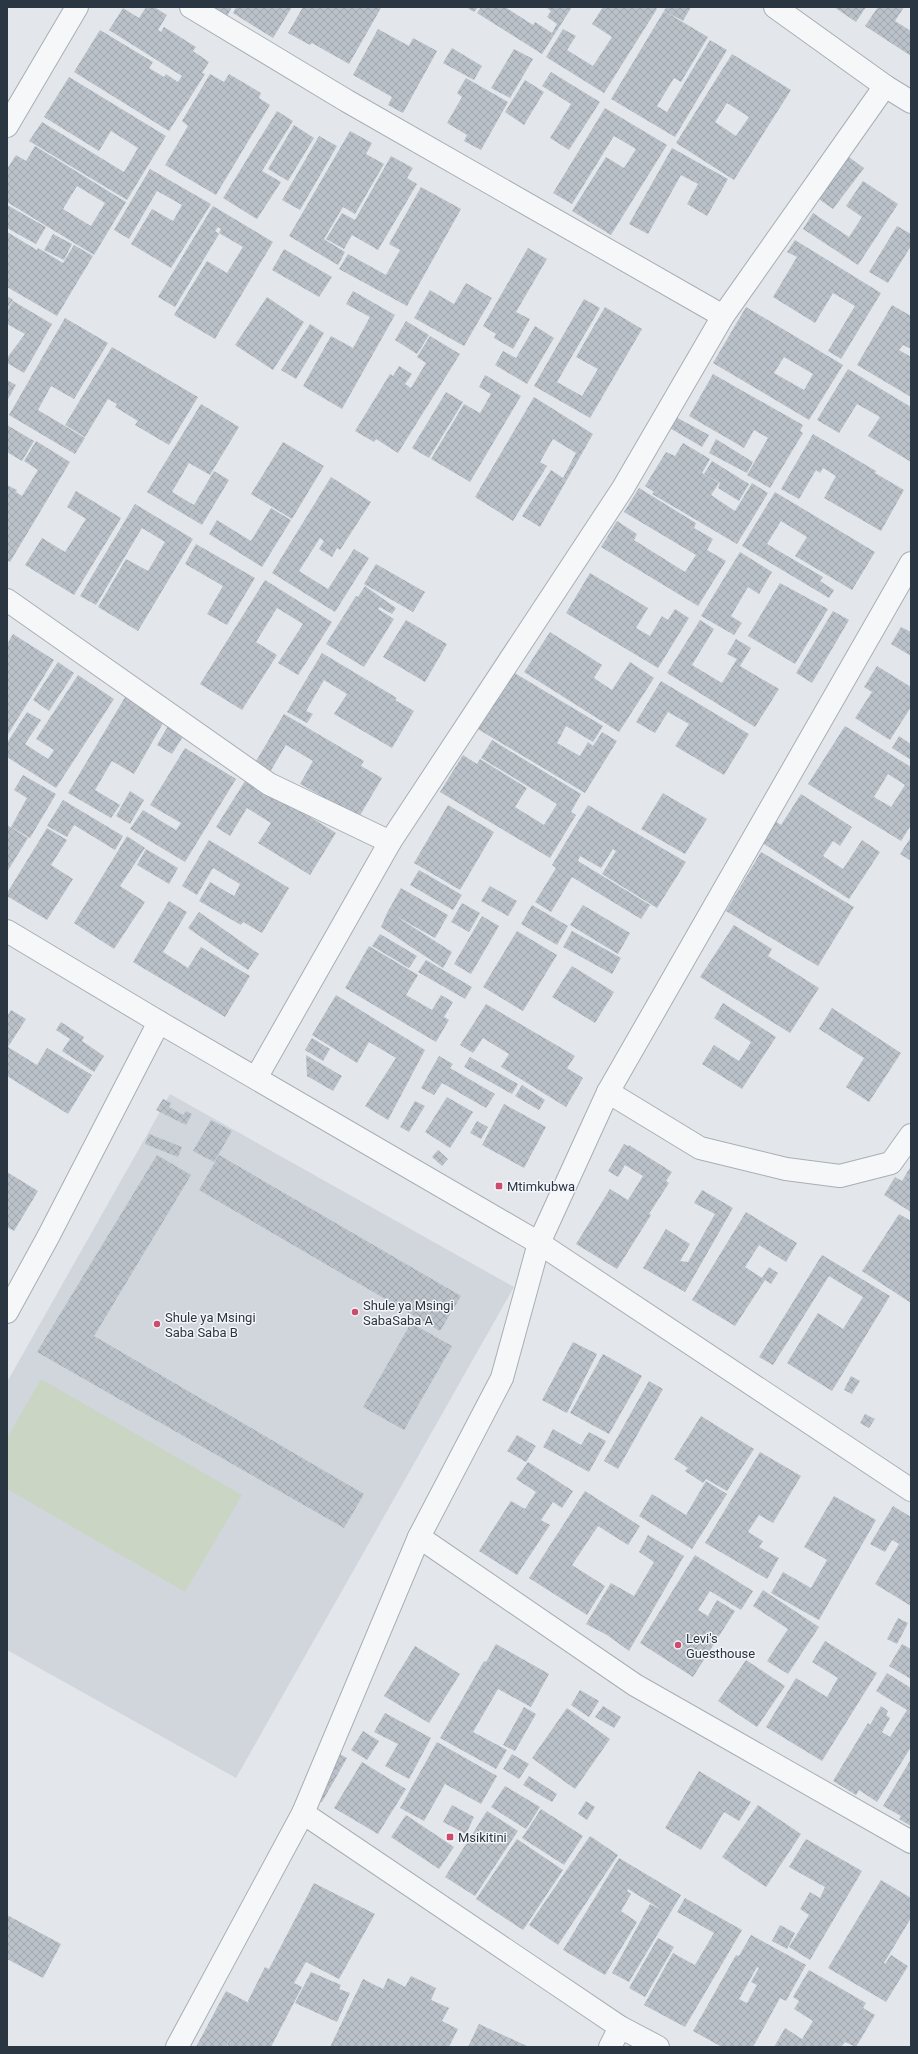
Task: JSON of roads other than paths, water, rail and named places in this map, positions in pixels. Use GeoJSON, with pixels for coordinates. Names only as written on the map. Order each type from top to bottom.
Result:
{"type":"FeatureCollection","features":[{"type":"Feature","properties":{"kind":"street"},"geometry":{"type":"LineString","coordinates":[[7,126],[77,7]]}},
{"type":"Feature","properties":{"kind":"street"},"geometry":{"type":"LineString","coordinates":[[192,7],[347,101],[723,316]]}},
{"type":"Feature","properties":{"kind":"street"},"geometry":{"type":"LineString","coordinates":[[775,7],[885,86],[911,102]]}},
{"type":"Feature","properties":{"kind":"street"},"geometry":{"type":"LineString","coordinates":[[256,1078],[390,842],[623,488],[723,316],[885,86]]}},
{"type":"Feature","properties":{"kind":"street"},"geometry":{"type":"LineString","coordinates":[[177,2047],[303,1813],[419,1537],[502,1378],[538,1243],[608,1092],[911,563]]}},
{"type":"Feature","properties":{"kind":"street"},"geometry":{"type":"LineString","coordinates":[[7,600],[269,784],[390,842]]}},
{"type":"Feature","properties":{"kind":"street"},"geometry":{"type":"LineString","coordinates":[[7,931],[159,1022],[538,1243],[911,1490]]}},
{"type":"Feature","properties":{"kind":"street"},"geometry":{"type":"LineString","coordinates":[[7,1312],[48,1237],[159,1022]]}},
{"type":"Feature","properties":{"kind":"street"},"geometry":{"type":"LineString","coordinates":[[608,1092],[700,1148],[786,1169],[840,1176],[891,1164],[911,1135]]}},
{"type":"Feature","properties":{"kind":"street"},"geometry":{"type":"LineString","coordinates":[[419,1537],[635,1685],[911,1842]]}},
{"type":"Feature","properties":{"kind":"street"},"geometry":{"type":"LineString","coordinates":[[303,1813],[620,2027],[658,2047]]}},
{"type":"Feature","properties":{"kind":"street"},"geometry":{"type":"LineString","coordinates":[[610,2047],[620,2027]]}},
{"type":"Feature","properties":{"kind":"place","name":"Mtimkubwa"},"geometry":{"type":"Point","coordinates":[499,1186]}},
{"type":"Feature","properties":{"kind":"place","name":"Shule ya Msingi SabaSaba A"},"geometry":{"type":"Point","coordinates":[355,1312]}},
{"type":"Feature","properties":{"kind":"place","name":"Shule ya Msingi Saba Saba B"},"geometry":{"type":"Point","coordinates":[157,1324]}},
{"type":"Feature","properties":{"kind":"place","name":"Levi's Guesthouse"},"geometry":{"type":"Point","coordinates":[678,1645]}},
{"type":"Feature","properties":{"kind":"place","name":"Msikitini"},"geometry":{"type":"Point","coordinates":[450,1837]}}]}
